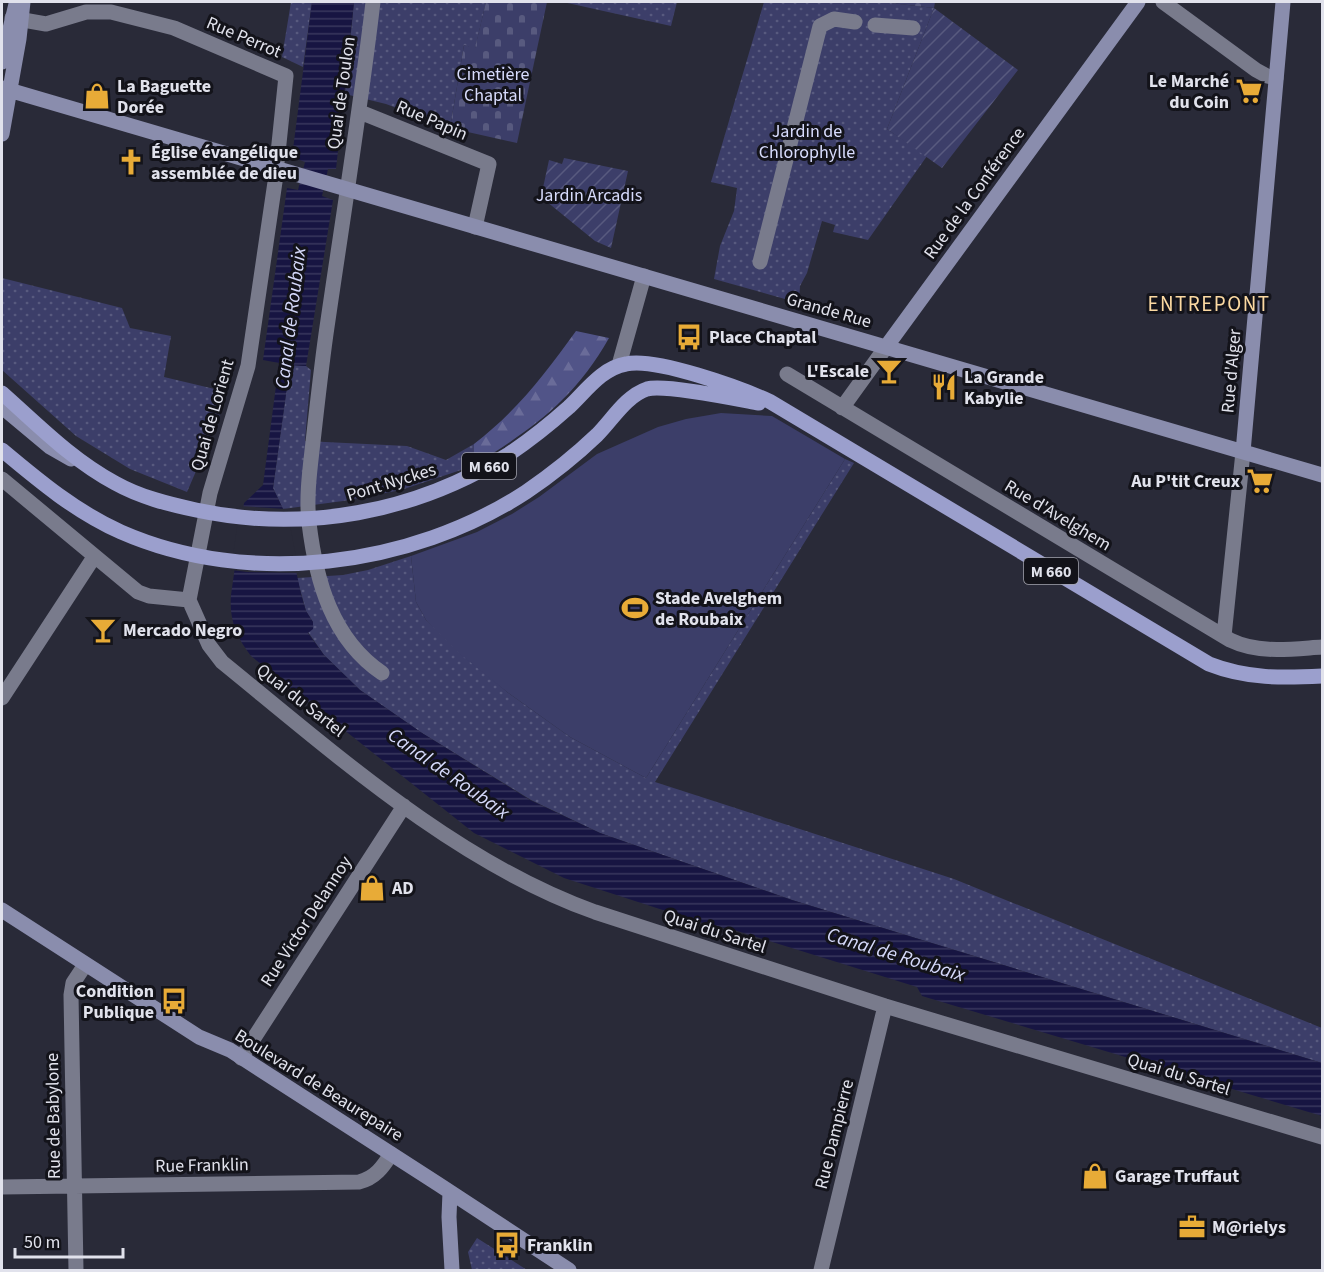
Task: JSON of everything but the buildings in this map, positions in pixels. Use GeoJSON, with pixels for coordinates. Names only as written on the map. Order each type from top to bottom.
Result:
{"type":"FeatureCollection","features":[{"type":"Feature","properties":{"kind":"main road","name":"M 660"},"geometry":{"type":"LineString","coordinates":[[619,365],[640,362],[667,367],[754,394],[1198,659],[1246,675],[1275,678],[1323,676]]}},
{"type":"Feature","properties":{"kind":"main road","name":"Pont Nyckes"},"geometry":{"type":"LineString","coordinates":[[88,466],[114,483],[136,493],[187,508],[246,519],[333,518],[374,511],[443,488],[489,465],[543,430],[603,374],[619,365]]}},
{"type":"Feature","properties":{"kind":"main road","name":"M 660"},"geometry":{"type":"LineString","coordinates":[[2,450],[45,486],[82,511],[141,540],[182,552],[261,563],[341,559],[378,553],[424,540],[496,509],[526,492],[562,465],[640,392],[659,388],[759,403],[796,417]]}},
{"type":"Feature","properties":{"kind":"main road","name":"M 660"},"geometry":{"type":"LineString","coordinates":[[2,393],[62,447],[88,466]]}},
{"type":"Feature","properties":{"kind":"street"},"geometry":{"type":"LineString","coordinates":[[2,62],[17,2]]}},
{"type":"Feature","properties":{"kind":"street"},"geometry":{"type":"LineString","coordinates":[[2,134],[10,25],[22,2]]}},
{"type":"Feature","properties":{"kind":"street","name":"Quai de Toulon"},"geometry":{"type":"LineString","coordinates":[[373,2],[360,112],[321,369],[308,492],[309,522],[320,582],[329,609],[343,634],[364,659],[382,673]]}},
{"type":"Feature","properties":{"kind":"street","name":"Rue de la Conférence"},"geometry":{"type":"LineString","coordinates":[[842,408],[1138,2]]}},
{"type":"Feature","properties":{"kind":"street"},"geometry":{"type":"LineString","coordinates":[[1163,2],[1256,70],[1276,78]]}},
{"type":"Feature","properties":{"kind":"street","name":"Rue d'Alger"},"geometry":{"type":"LineString","coordinates":[[1224,636],[1243,452],[1283,2]]}},
{"type":"Feature","properties":{"kind":"street","name":"Rue Perrot"},"geometry":{"type":"LineString","coordinates":[[10,25],[51,23],[103,6],[174,28],[286,76]]}},
{"type":"Feature","properties":{"kind":"street"},"geometry":{"type":"LineString","coordinates":[[760,262],[820,26],[834,19],[855,22]]}},
{"type":"Feature","properties":{"kind":"street"},"geometry":{"type":"LineString","coordinates":[[875,25],[913,28]]}},
{"type":"Feature","properties":{"kind":"street","name":"Quai de Lorient"},"geometry":{"type":"LineString","coordinates":[[189,600],[210,493],[248,366],[275,182],[286,76]]}},
{"type":"Feature","properties":{"kind":"street"},"geometry":{"type":"LineString","coordinates":[[5,90],[275,168]]}},
{"type":"Feature","properties":{"kind":"street","name":"Rue Papin"},"geometry":{"type":"LineString","coordinates":[[360,112],[489,164],[475,227]]}},
{"type":"Feature","properties":{"kind":"street","name":"Grande Rue"},"geometry":{"type":"LineString","coordinates":[[275,168],[1323,475]]}},
{"type":"Feature","properties":{"kind":"street"},"geometry":{"type":"LineString","coordinates":[[619,365],[644,276]]}},
{"type":"Feature","properties":{"kind":"street","name":"Rue d'Avelghem"},"geometry":{"type":"LineString","coordinates":[[787,374],[1243,646],[1261,649],[1323,647]]}},
{"type":"Feature","properties":{"kind":"street"},"geometry":{"type":"LineString","coordinates":[[2,407],[50,447],[88,466]]}},
{"type":"Feature","properties":{"kind":"street"},"geometry":{"type":"LineString","coordinates":[[2,480],[138,592],[149,596],[189,600]]}},
{"type":"Feature","properties":{"kind":"street"},"geometry":{"type":"LineString","coordinates":[[2,496],[14,496],[26,500]]}},
{"type":"Feature","properties":{"kind":"street"},"geometry":{"type":"LineString","coordinates":[[2,698],[94,557]]}},
{"type":"Feature","properties":{"kind":"street","name":"Quai du Sartel"},"geometry":{"type":"LineString","coordinates":[[189,600],[209,645],[222,662],[404,806],[468,848],[567,902],[885,1006],[1323,1137]]}},
{"type":"Feature","properties":{"kind":"street","name":"Rue Victor Delannoy"},"geometry":{"type":"LineString","coordinates":[[241,1058],[404,806]]}},
{"type":"Feature","properties":{"kind":"street","name":"Boulevard de Beaurepaire"},"geometry":{"type":"LineString","coordinates":[[2,912],[199,1037],[241,1058],[569,1270]]}},
{"type":"Feature","properties":{"kind":"street","name":"Rue de Babylone"},"geometry":{"type":"LineString","coordinates":[[76,1270],[71,995],[74,983],[85,965]]}},
{"type":"Feature","properties":{"kind":"street","name":"Rue Dampierre"},"geometry":{"type":"LineString","coordinates":[[821,1270],[885,1006]]}},
{"type":"Feature","properties":{"kind":"street","name":"Rue Franklin"},"geometry":{"type":"LineString","coordinates":[[2,1187],[359,1182],[376,1175],[391,1154]]}},
{"type":"Feature","properties":{"kind":"street"},"geometry":{"type":"LineString","coordinates":[[450,1192],[452,1270]]}},
{"type":"Feature","properties":{"kind":"green space"},"geometry":{"type":"Polygon","coordinates":[[[291,2],[312,2],[303,67],[282,57],[291,2]]]}},
{"type":"Feature","properties":{"kind":"green space"},"geometry":{"type":"Polygon","coordinates":[[[354,2],[486,2],[475,49],[464,45],[450,128],[386,104],[345,94],[354,2]]]}},
{"type":"Feature","properties":{"kind":"green space","name":"Cimetière Chaptal"},"geometry":{"type":"Polygon","coordinates":[[[486,2],[547,2],[517,143],[450,128],[464,45],[475,48],[486,2]]]}},
{"type":"Feature","properties":{"kind":"green space"},"geometry":{"type":"Polygon","coordinates":[[[563,2],[677,2],[671,26],[563,2]]]}},
{"type":"Feature","properties":{"kind":"green space","name":"Jardin de Chlorophylle"},"geometry":{"type":"Polygon","coordinates":[[[764,2],[882,2],[934,8],[887,129],[927,156],[868,240],[833,232],[835,225],[822,221],[807,273],[800,286],[799,303],[714,279],[720,246],[734,211],[737,188],[711,182],[764,2]]]}},
{"type":"Feature","properties":{"kind":"green space"},"geometry":{"type":"Polygon","coordinates":[[[882,2],[935,2],[934,8],[882,2]]]}},
{"type":"Feature","properties":{"kind":"green space"},"geometry":{"type":"Polygon","coordinates":[[[934,8],[1018,70],[942,168],[887,129],[934,8]]]}},
{"type":"Feature","properties":{"kind":"green space","name":"Jardin Arcadis"},"geometry":{"type":"Polygon","coordinates":[[[564,158],[628,171],[611,248],[595,241],[541,197],[549,160],[562,164],[564,158]]]}},
{"type":"Feature","properties":{"kind":"green space"},"geometry":{"type":"Polygon","coordinates":[[[2,278],[122,308],[130,328],[171,336],[164,377],[223,391],[219,418],[187,492],[130,469],[76,436],[2,370],[2,278]]]}},
{"type":"Feature","properties":{"kind":"green space"},"geometry":{"type":"Polygon","coordinates":[[[576,331],[609,338],[596,360],[566,396],[533,426],[473,466],[474,444],[504,419],[529,392],[576,331]]]}},
{"type":"Feature","properties":{"kind":"green space"},"geometry":{"type":"Polygon","coordinates":[[[290,365],[306,366],[311,370],[305,441],[407,446],[446,460],[474,444],[473,466],[401,490],[283,509],[273,488],[290,365]]]}},
{"type":"Feature","properties":{"kind":"green space"},"geometry":{"type":"Polygon","coordinates":[[[721,413],[772,416],[845,459],[646,778],[570,737],[507,692],[460,654],[426,620],[416,602],[411,556],[477,532],[512,514],[597,454],[658,427],[721,413]]]}},
{"type":"Feature","properties":{"kind":"green space"},"geometry":{"type":"Polygon","coordinates":[[[845,459],[854,463],[655,782],[954,879],[1322,1028],[1322,1063],[792,900],[600,833],[531,800],[422,733],[360,690],[324,655],[308,632],[313,622],[306,611],[297,578],[343,575],[368,570],[411,556],[416,602],[426,620],[507,692],[570,737],[646,778],[845,459]]]}},
{"type":"Feature","properties":{"kind":"green space"},"geometry":{"type":"Polygon","coordinates":[[[477,1238],[527,1270],[472,1270],[468,1252],[477,1238]]]}},
{"type":"Feature","properties":{"kind":"water","name":"Canal de Roubaix"},"geometry":{"type":"Polygon","coordinates":[[[312,2],[354,2],[336,169],[328,169],[322,196],[333,200],[306,366],[290,365],[273,488],[283,509],[301,594],[306,611],[313,622],[313,629],[308,633],[324,655],[360,690],[422,733],[530,800],[600,833],[792,900],[1322,1063],[1322,1116],[922,996],[917,987],[734,930],[706,924],[564,878],[474,833],[251,656],[241,642],[235,627],[231,612],[231,595],[244,503],[263,485],[279,363],[263,360],[287,188],[298,190],[305,162],[292,157],[312,2]]]}},
{"type":"Feature","properties":{"kind":"pier"},"geometry":{"type":"Polygon","coordinates":[[[240,506],[287,509],[299,573],[231,570],[240,506]]]}},
{"type":"Feature","properties":{"kind":"place","name":"Le Marché du Coin"},"geometry":{"type":"Point","coordinates":[1249,91]}},
{"type":"Feature","properties":{"kind":"place","name":"La Baguette Dorée"},"geometry":{"type":"Point","coordinates":[97,96]}},
{"type":"Feature","properties":{"kind":"place","name":"Église évangélique assemblée de dieu"},"geometry":{"type":"Point","coordinates":[131,162]}},
{"type":"Feature","properties":{"kind":"place","name":"Place Chaptal"},"geometry":{"type":"Point","coordinates":[689,337]}},
{"type":"Feature","properties":{"kind":"place","name":"L'Escale"},"geometry":{"type":"Point","coordinates":[889,371]}},
{"type":"Feature","properties":{"kind":"place","name":"La Grande Kabylie"},"geometry":{"type":"Point","coordinates":[944,387]}},
{"type":"Feature","properties":{"kind":"place","name":"Au P'tit Creux"},"geometry":{"type":"Point","coordinates":[1260,481]}},
{"type":"Feature","properties":{"kind":"place","name":"Stade Avelghem de Roubaix"},"geometry":{"type":"Point","coordinates":[635,608]}},
{"type":"Feature","properties":{"kind":"place","name":"Mercado Negro"},"geometry":{"type":"Point","coordinates":[103,630]}},
{"type":"Feature","properties":{"kind":"place","name":"AD"},"geometry":{"type":"Point","coordinates":[372,888]}},
{"type":"Feature","properties":{"kind":"place","name":"Condition Publique"},"geometry":{"type":"Point","coordinates":[174,1001]}},
{"type":"Feature","properties":{"kind":"place","name":"Garage Truffaut"},"geometry":{"type":"Point","coordinates":[1095,1176]}},
{"type":"Feature","properties":{"kind":"place","name":"M@rielys"},"geometry":{"type":"Point","coordinates":[1192,1227]}},
{"type":"Feature","properties":{"kind":"place","name":"Franklin"},"geometry":{"type":"Point","coordinates":[507,1245]}},
{"type":"Feature","properties":{"kind":"district","name":"ENTREPONT"},"geometry":{"type":"Point","coordinates":[1209,304]}}]}
